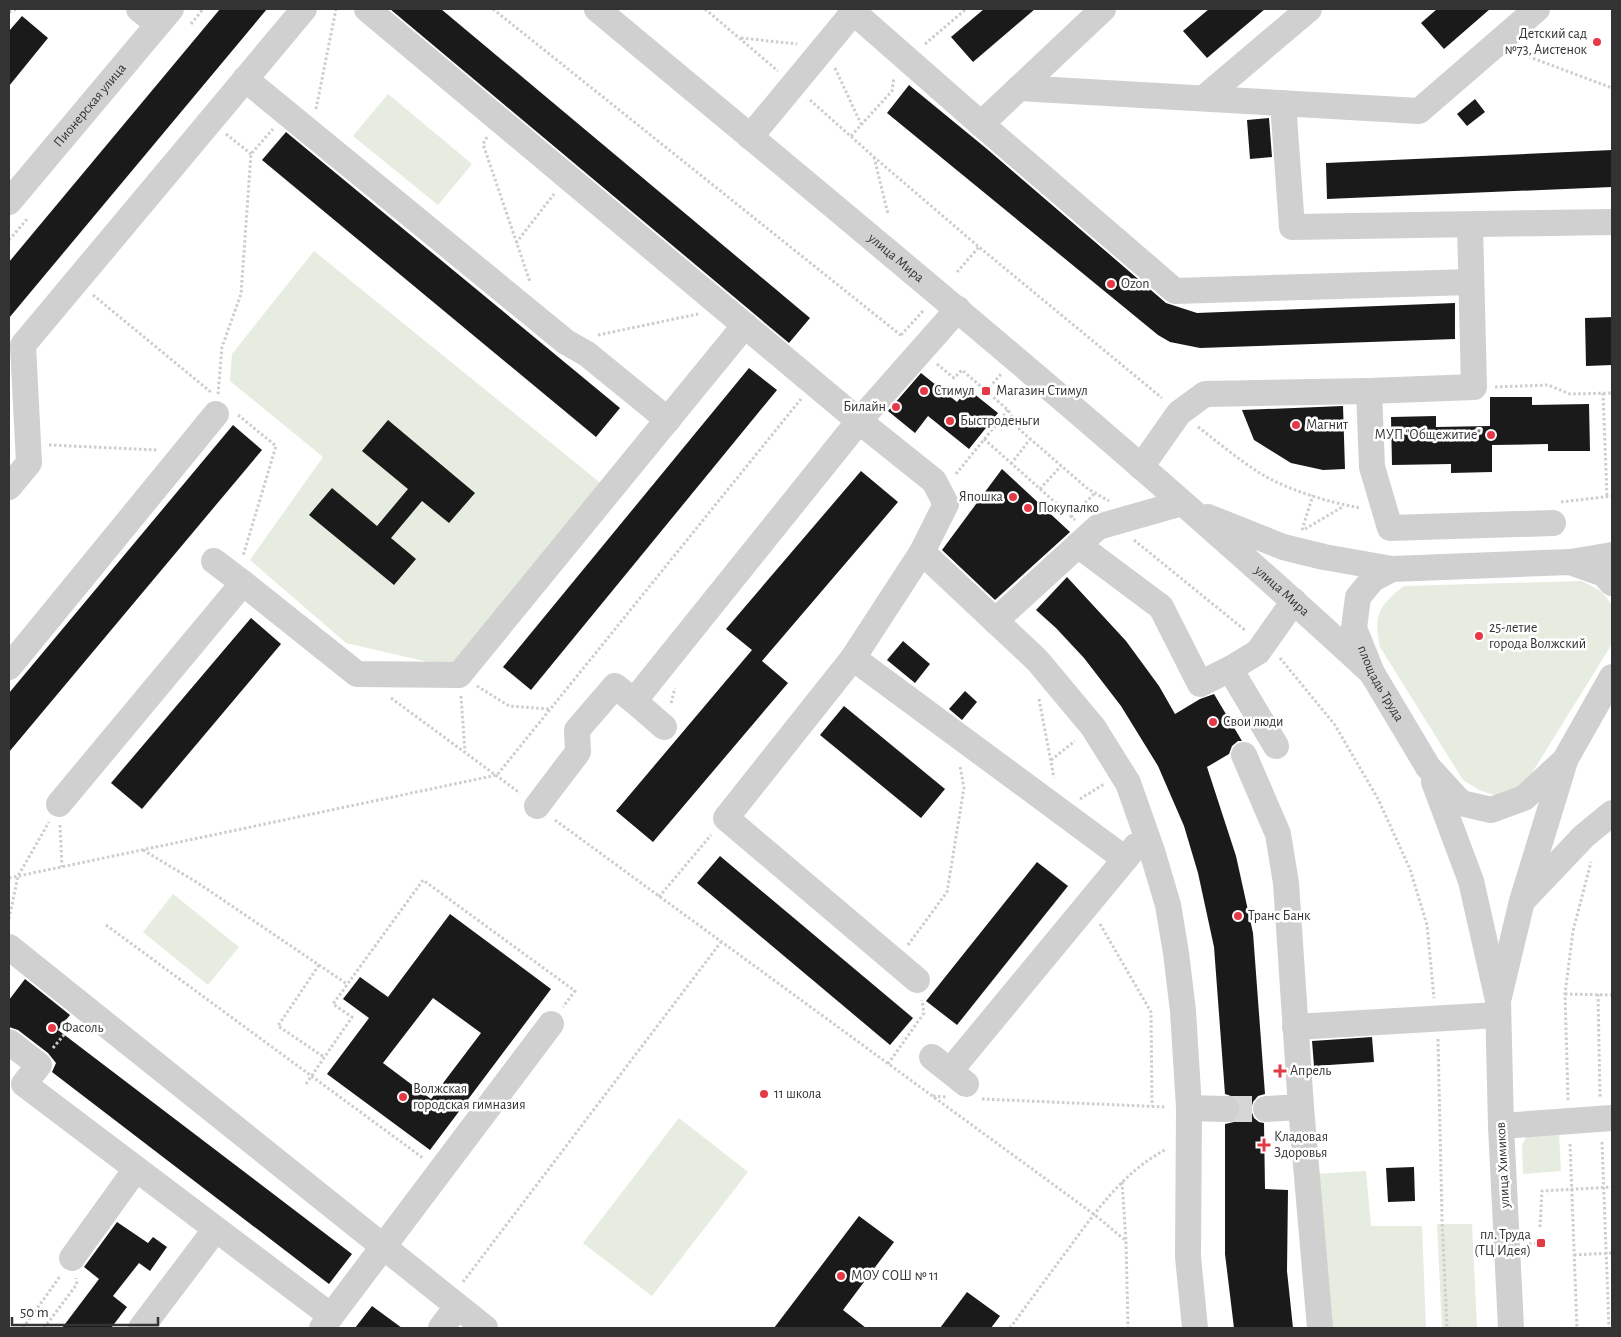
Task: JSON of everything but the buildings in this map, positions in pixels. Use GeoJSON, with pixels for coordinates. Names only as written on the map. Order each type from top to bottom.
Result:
{"type":"FeatureCollection","features":[{"type":"Feature","properties":{"kind":"street"},"geometry":{"type":"LineString","coordinates":[[9,487],[29,463],[28,444],[18,405],[23,345],[304,9]]}},
{"type":"Feature","properties":{"kind":"street"},"geometry":{"type":"LineString","coordinates":[[367,9],[859,421],[934,481],[946,504],[922,552],[853,658],[726,818],[917,980]]}},
{"type":"Feature","properties":{"kind":"street","name":"улица Мира"},"geometry":{"type":"LineString","coordinates":[[597,9],[958,309],[1294,601],[1372,673]]}},
{"type":"Feature","properties":{"kind":"street"},"geometry":{"type":"LineString","coordinates":[[981,124],[1103,9]]}},
{"type":"Feature","properties":{"kind":"street"},"geometry":{"type":"LineString","coordinates":[[1204,98],[1309,9]]}},
{"type":"Feature","properties":{"kind":"street"},"geometry":{"type":"LineString","coordinates":[[1019,88],[1419,111],[1537,9]]}},
{"type":"Feature","properties":{"kind":"street"},"geometry":{"type":"LineString","coordinates":[[750,137],[853,10],[981,124],[1175,291],[1471,282]]}},
{"type":"Feature","properties":{"kind":"street","name":"Пионерская улица"},"geometry":{"type":"LineString","coordinates":[[9,202],[156,14]]}},
{"type":"Feature","properties":{"kind":"street"},"geometry":{"type":"LineString","coordinates":[[245,79],[566,342],[587,354],[668,420]]}},
{"type":"Feature","properties":{"kind":"street"},"geometry":{"type":"LineString","coordinates":[[1282,103],[1292,227],[1612,222]]}},
{"type":"Feature","properties":{"kind":"street"},"geometry":{"type":"LineString","coordinates":[[1141,467],[1179,413],[1205,394],[1474,387],[1470,225]]}},
{"type":"Feature","properties":{"kind":"street"},"geometry":{"type":"LineString","coordinates":[[634,701],[859,421],[958,309]]}},
{"type":"Feature","properties":{"kind":"street"},"geometry":{"type":"LineString","coordinates":[[214,561],[357,674],[459,675],[745,325]]}},
{"type":"Feature","properties":{"kind":"street"},"geometry":{"type":"LineString","coordinates":[[1369,391],[1372,467],[1390,528],[1556,512]]}},
{"type":"Feature","properties":{"kind":"street"},"geometry":{"type":"LineString","coordinates":[[9,667],[216,414]]}},
{"type":"Feature","properties":{"kind":"street"},"geometry":{"type":"LineString","coordinates":[[995,621],[1094,534],[1187,507]]}},
{"type":"Feature","properties":{"kind":"street","name":"улица Мира"},"geometry":{"type":"LineString","coordinates":[[1187,507],[1283,546],[1324,557],[1392,569]]}},
{"type":"Feature","properties":{"kind":"street"},"geometry":{"type":"LineString","coordinates":[[1094,534],[1161,607],[1200,684],[1258,652],[1294,601]]}},
{"type":"Feature","properties":{"kind":"street"},"geometry":{"type":"LineString","coordinates":[[922,552],[1037,660],[1093,727],[1128,783],[1146,834],[1168,905],[1183,1011],[1189,1108],[1188,1257],[1195,1328]]}},
{"type":"Feature","properties":{"kind":"street"},"geometry":{"type":"LineString","coordinates":[[1570,562],[1612,554]]}},
{"type":"Feature","properties":{"kind":"street","name":"площадь Труда"},"geometry":{"type":"LineString","coordinates":[[1612,583],[1604,574],[1570,562],[1392,569],[1373,579],[1358,597],[1354,628],[1372,673],[1428,767],[1461,803],[1491,810],[1524,798],[1565,760],[1612,677]]}},
{"type":"Feature","properties":{"kind":"street"},"geometry":{"type":"LineString","coordinates":[[59,804],[243,583]]}},
{"type":"Feature","properties":{"kind":"street"},"geometry":{"type":"LineString","coordinates":[[853,658],[1125,859]]}},
{"type":"Feature","properties":{"kind":"street"},"geometry":{"type":"LineString","coordinates":[[1230,669],[1276,746]]}},
{"type":"Feature","properties":{"kind":"street"},"geometry":{"type":"LineString","coordinates":[[537,806],[578,752],[577,730],[615,686],[664,727]]}},
{"type":"Feature","properties":{"kind":"street"},"geometry":{"type":"LineString","coordinates":[[1244,755],[1278,834],[1286,883],[1301,1107],[1320,1328]]}},
{"type":"Feature","properties":{"kind":"street","name":"улица Химиков"},"geometry":{"type":"LineString","coordinates":[[1498,1008],[1522,901],[1565,760]]}},
{"type":"Feature","properties":{"kind":"street","name":"улица Химиков"},"geometry":{"type":"LineString","coordinates":[[1428,767],[1471,881],[1498,1008],[1501,1126],[1511,1328]]}},
{"type":"Feature","properties":{"kind":"street"},"geometry":{"type":"LineString","coordinates":[[1522,901],[1584,836],[1612,813]]}},
{"type":"Feature","properties":{"kind":"street"},"geometry":{"type":"LineString","coordinates":[[954,1082],[1088,904],[1146,834]]}},
{"type":"Feature","properties":{"kind":"street"},"geometry":{"type":"LineString","coordinates":[[9,947],[85,1010],[485,1328]]}},
{"type":"Feature","properties":{"kind":"street"},"geometry":{"type":"LineString","coordinates":[[1295,1027],[1437,1019],[1498,1008]]}},
{"type":"Feature","properties":{"kind":"street"},"geometry":{"type":"LineString","coordinates":[[9,1042],[38,1065],[24,1084],[215,1230],[327,1322],[552,1024]]}},
{"type":"Feature","properties":{"kind":"street"},"geometry":{"type":"LineString","coordinates":[[1266,1109],[1301,1107]]}},
{"type":"Feature","properties":{"kind":"street"},"geometry":{"type":"LineString","coordinates":[[1189,1108],[1226,1109]]}},
{"type":"Feature","properties":{"kind":"street"},"geometry":{"type":"LineString","coordinates":[[1501,1126],[1607,1119]]}},
{"type":"Feature","properties":{"kind":"street"},"geometry":{"type":"LineString","coordinates":[[72,1258],[136,1169]]}},
{"type":"Feature","properties":{"kind":"street"},"geometry":{"type":"LineString","coordinates":[[142,1328],[215,1230]]}},
{"type":"Feature","properties":{"kind":"street"},"geometry":{"type":"LineString","coordinates":[[441,1328],[453,1304]]}},
{"type":"Feature","properties":{"kind":"path"},"geometry":{"type":"LineString","coordinates":[[9,12],[18,9]]}},
{"type":"Feature","properties":{"kind":"path"},"geometry":{"type":"LineString","coordinates":[[312,134],[336,9]]}},
{"type":"Feature","properties":{"kind":"path"},"geometry":{"type":"LineString","coordinates":[[705,9],[979,247],[1179,413],[1263,475],[1313,495],[1345,505],[1385,512]]}},
{"type":"Feature","properties":{"kind":"path"},"geometry":{"type":"LineString","coordinates":[[851,136],[892,91],[903,55],[966,9]]}},
{"type":"Feature","properties":{"kind":"path"},"geometry":{"type":"LineString","coordinates":[[496,10],[954,378],[962,370],[1008,410],[1020,430],[1030,439],[1088,489],[1109,500],[1094,534]]}},
{"type":"Feature","properties":{"kind":"path"},"geometry":{"type":"LineString","coordinates":[[740,38],[824,46],[862,124]]}},
{"type":"Feature","properties":{"kind":"path"},"geometry":{"type":"LineString","coordinates":[[1495,45],[1612,88]]}},
{"type":"Feature","properties":{"kind":"path"},"geometry":{"type":"LineString","coordinates":[[216,414],[222,347],[241,294],[251,154],[287,114]]}},
{"type":"Feature","properties":{"kind":"path"},"geometry":{"type":"LineString","coordinates":[[499,119],[483,144],[532,289]]}},
{"type":"Feature","properties":{"kind":"path"},"geometry":{"type":"LineString","coordinates":[[210,121],[251,154]]}},
{"type":"Feature","properties":{"kind":"path"},"geometry":{"type":"LineString","coordinates":[[874,157],[888,214]]}},
{"type":"Feature","properties":{"kind":"path"},"geometry":{"type":"LineString","coordinates":[[516,243],[568,177]]}},
{"type":"Feature","properties":{"kind":"path"},"geometry":{"type":"LineString","coordinates":[[957,272],[979,247]]}},
{"type":"Feature","properties":{"kind":"path"},"geometry":{"type":"LineString","coordinates":[[901,335],[925,308]]}},
{"type":"Feature","properties":{"kind":"path"},"geometry":{"type":"LineString","coordinates":[[566,342],[725,309]]}},
{"type":"Feature","properties":{"kind":"path"},"geometry":{"type":"LineString","coordinates":[[9,878],[497,775],[814,383]]}},
{"type":"Feature","properties":{"kind":"path"},"geometry":{"type":"LineString","coordinates":[[1474,387],[1548,385],[1570,394],[1612,393]]}},
{"type":"Feature","properties":{"kind":"path"},"geometry":{"type":"LineString","coordinates":[[1603,393],[1607,497]]}},
{"type":"Feature","properties":{"kind":"path"},"geometry":{"type":"LineString","coordinates":[[940,492],[1008,410]]}},
{"type":"Feature","properties":{"kind":"path"},"geometry":{"type":"LineString","coordinates":[[1011,464],[1030,439]]}},
{"type":"Feature","properties":{"kind":"path"},"geometry":{"type":"LineString","coordinates":[[984,440],[1094,534],[1263,644],[1284,661],[1335,725],[1378,799],[1410,869],[1427,926],[1437,1019],[1447,1328]]}},
{"type":"Feature","properties":{"kind":"path"},"geometry":{"type":"LineString","coordinates":[[28,444],[186,452]]}},
{"type":"Feature","properties":{"kind":"path"},"geometry":{"type":"LineString","coordinates":[[1040,489],[1061,466]]}},
{"type":"Feature","properties":{"kind":"path"},"geometry":{"type":"LineString","coordinates":[[1607,497],[1612,492]]}},
{"type":"Feature","properties":{"kind":"path"},"geometry":{"type":"LineString","coordinates":[[1071,516],[1095,493]]}},
{"type":"Feature","properties":{"kind":"path"},"geometry":{"type":"LineString","coordinates":[[1313,495],[1302,531],[1345,505]]}},
{"type":"Feature","properties":{"kind":"path"},"geometry":{"type":"LineString","coordinates":[[1556,512],[1612,496]]}},
{"type":"Feature","properties":{"kind":"path"},"geometry":{"type":"LineString","coordinates":[[459,675],[509,706],[550,709]]}},
{"type":"Feature","properties":{"kind":"path"},"geometry":{"type":"LineString","coordinates":[[459,675],[466,752]]}},
{"type":"Feature","properties":{"kind":"path"},"geometry":{"type":"LineString","coordinates":[[1037,691],[1060,811],[1122,773]]}},
{"type":"Feature","properties":{"kind":"path"},"geometry":{"type":"LineString","coordinates":[[388,696],[659,897],[1095,1215],[1126,1241]]}},
{"type":"Feature","properties":{"kind":"path"},"geometry":{"type":"LineString","coordinates":[[1051,760],[1093,727]]}},
{"type":"Feature","properties":{"kind":"path"},"geometry":{"type":"LineString","coordinates":[[896,961],[947,892],[964,788],[955,733]]}},
{"type":"Feature","properties":{"kind":"path"},"geometry":{"type":"LineString","coordinates":[[59,804],[62,867]]}},
{"type":"Feature","properties":{"kind":"path"},"geometry":{"type":"LineString","coordinates":[[9,919],[18,876],[59,804]]}},
{"type":"Feature","properties":{"kind":"path"},"geometry":{"type":"LineString","coordinates":[[659,897],[726,818]]}},
{"type":"Feature","properties":{"kind":"path"},"geometry":{"type":"LineString","coordinates":[[143,850],[198,883],[347,984]]}},
{"type":"Feature","properties":{"kind":"path"},"geometry":{"type":"LineString","coordinates":[[1577,1328],[1565,994],[1573,931],[1594,853]]}},
{"type":"Feature","properties":{"kind":"path"},"geometry":{"type":"LineString","coordinates":[[306,1084],[352,1017],[332,1004],[423,880],[575,991],[552,1024]]}},
{"type":"Feature","properties":{"kind":"path"},"geometry":{"type":"LineString","coordinates":[[1088,904],[1151,1012],[1152,1107]]}},
{"type":"Feature","properties":{"kind":"path"},"geometry":{"type":"LineString","coordinates":[[106,924],[441,1171]]}},
{"type":"Feature","properties":{"kind":"path"},"geometry":{"type":"LineString","coordinates":[[453,1304],[721,942]]}},
{"type":"Feature","properties":{"kind":"path"},"geometry":{"type":"LineString","coordinates":[[319,965],[278,1026],[324,1058]]}},
{"type":"Feature","properties":{"kind":"path"},"geometry":{"type":"LineString","coordinates":[[888,1064],[924,1013],[917,980]]}},
{"type":"Feature","properties":{"kind":"path"},"geometry":{"type":"LineString","coordinates":[[1565,994],[1612,995]]}},
{"type":"Feature","properties":{"kind":"path"},"geometry":{"type":"LineString","coordinates":[[1598,994],[1607,1119],[1604,1187],[1609,1328]]}},
{"type":"Feature","properties":{"kind":"path"},"geometry":{"type":"LineString","coordinates":[[38,1065],[85,1010]]}},
{"type":"Feature","properties":{"kind":"path"},"geometry":{"type":"LineString","coordinates":[[933,1096],[954,1082],[1152,1107],[1189,1108]]}},
{"type":"Feature","properties":{"kind":"path"},"geometry":{"type":"LineString","coordinates":[[1010,1328],[1122,1181],[1151,1157],[1188,1138]]}},
{"type":"Feature","properties":{"kind":"path"},"geometry":{"type":"LineString","coordinates":[[1122,1181],[1126,1241],[1128,1328]]}},
{"type":"Feature","properties":{"kind":"path"},"geometry":{"type":"LineString","coordinates":[[1540,1228],[1542,1191],[1612,1186]]}},
{"type":"Feature","properties":{"kind":"path"},"geometry":{"type":"LineString","coordinates":[[1574,1255],[1612,1253]]}},
{"type":"Feature","properties":{"kind":"path"},"geometry":{"type":"LineString","coordinates":[[23,1328],[72,1258]]}},
{"type":"Feature","properties":{"kind":"path"},"geometry":{"type":"LineString","coordinates":[[44,1328],[77,1284],[72,1258]]}},
{"type":"Feature","properties":{"kind":"shaded area"},"geometry":{"type":"Polygon","coordinates":[[[388,94],[472,164],[438,205],[353,136],[388,94]]]}},
{"type":"Feature","properties":{"kind":"shaded area"},"geometry":{"type":"Polygon","coordinates":[[[314,251],[603,485],[454,668],[346,643],[250,560],[323,457],[230,381],[232,354],[314,251]]]}},
{"type":"Feature","properties":{"kind":"shaded area"},"geometry":{"type":"Polygon","coordinates":[[[1582,581],[1601,591],[1610,602],[1612,608],[1612,644],[1525,784],[1494,795],[1479,790],[1463,780],[1380,647],[1377,627],[1380,612],[1389,599],[1404,586],[1582,581]]]}},
{"type":"Feature","properties":{"kind":"shaded area"},"geometry":{"type":"Polygon","coordinates":[[[173,894],[239,947],[208,985],[143,932],[173,894]]]}},
{"type":"Feature","properties":{"kind":"shaded area"},"geometry":{"type":"Polygon","coordinates":[[[679,1118],[748,1172],[652,1296],[583,1243],[679,1118]]]}},
{"type":"Feature","properties":{"kind":"shaded area"},"geometry":{"type":"Polygon","coordinates":[[[1559,1134],[1561,1171],[1523,1174],[1522,1145],[1527,1135],[1559,1134]]]}},
{"type":"Feature","properties":{"kind":"shaded area"},"geometry":{"type":"Polygon","coordinates":[[[1366,1171],[1371,1226],[1422,1226],[1426,1328],[1328,1328],[1314,1174],[1366,1171]]]}},
{"type":"Feature","properties":{"kind":"shaded area"},"geometry":{"type":"Polygon","coordinates":[[[1437,1224],[1472,1224],[1477,1328],[1442,1328],[1437,1224]]]}},
{"type":"Feature","properties":{"kind":"tunnel"},"geometry":{"type":"LineString","coordinates":[[1226,1109],[1266,1109]]}},
{"type":"Feature","properties":{"kind":"place","name":"Детский сад №73, Аистенок"},"geometry":{"type":"Point","coordinates":[1597,42]}},
{"type":"Feature","properties":{"kind":"place","name":"Ozon"},"geometry":{"type":"Point","coordinates":[1111,284]}},
{"type":"Feature","properties":{"kind":"place","name":"Стимул"},"geometry":{"type":"Point","coordinates":[924,391]}},
{"type":"Feature","properties":{"kind":"place","name":"Магазин Стимул"},"geometry":{"type":"Point","coordinates":[986,391]}},
{"type":"Feature","properties":{"kind":"place","name":"Билайн"},"geometry":{"type":"Point","coordinates":[896,407]}},
{"type":"Feature","properties":{"kind":"place","name":"Быстроденьги"},"geometry":{"type":"Point","coordinates":[950,421]}},
{"type":"Feature","properties":{"kind":"place","name":"Магнит"},"geometry":{"type":"Point","coordinates":[1296,425]}},
{"type":"Feature","properties":{"kind":"place","name":"МУП \"Общежитие\""},"geometry":{"type":"Point","coordinates":[1491,435]}},
{"type":"Feature","properties":{"kind":"place","name":"Япошка"},"geometry":{"type":"Point","coordinates":[1013,497]}},
{"type":"Feature","properties":{"kind":"place","name":"Покупалко"},"geometry":{"type":"Point","coordinates":[1028,508]}},
{"type":"Feature","properties":{"kind":"place","name":"25-летие города Волжский"},"geometry":{"type":"Point","coordinates":[1479,636]}},
{"type":"Feature","properties":{"kind":"place","name":"Свои люди"},"geometry":{"type":"Point","coordinates":[1213,722]}},
{"type":"Feature","properties":{"kind":"place","name":"Транс Банк"},"geometry":{"type":"Point","coordinates":[1238,916]}},
{"type":"Feature","properties":{"kind":"place","name":"Фасоль"},"geometry":{"type":"Point","coordinates":[52,1028]}},
{"type":"Feature","properties":{"kind":"place","name":"Апрель"},"geometry":{"type":"Point","coordinates":[1280,1071]}},
{"type":"Feature","properties":{"kind":"place","name":"11 школа"},"geometry":{"type":"Point","coordinates":[764,1094]}},
{"type":"Feature","properties":{"kind":"place","name":"Волжская городская гимназия"},"geometry":{"type":"Point","coordinates":[403,1097]}},
{"type":"Feature","properties":{"kind":"place","name":"Кладовая Здоровья"},"geometry":{"type":"Point","coordinates":[1264,1145]}},
{"type":"Feature","properties":{"kind":"place","name":"пл. Труда (ТЦ Идея)"},"geometry":{"type":"Point","coordinates":[1541,1243]}},
{"type":"Feature","properties":{"kind":"place","name":"МОУ СОШ № 11"},"geometry":{"type":"Point","coordinates":[841,1276]}}]}
